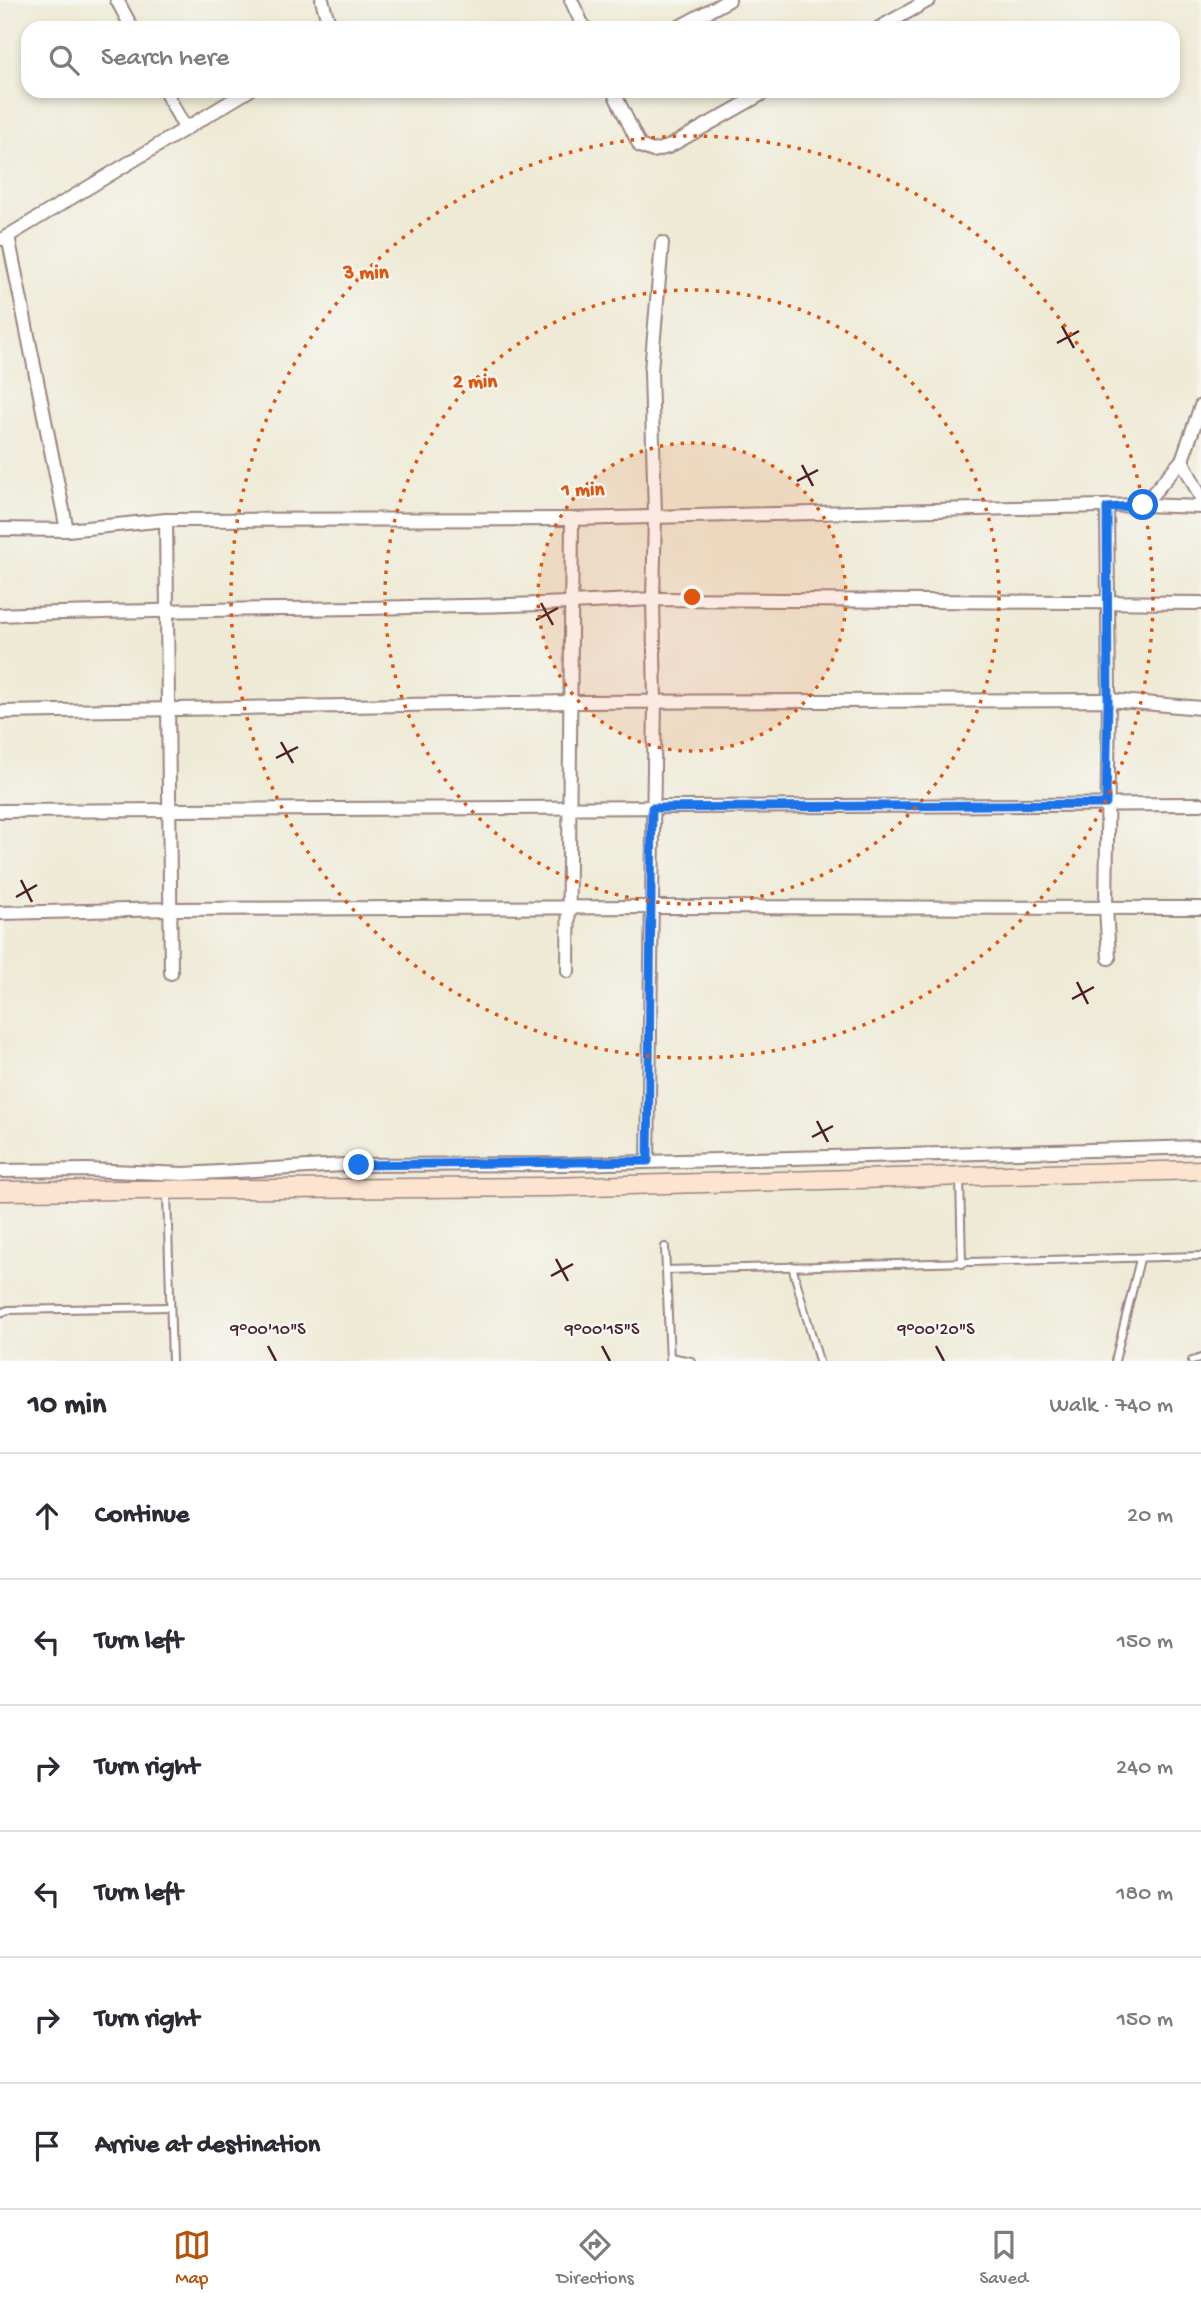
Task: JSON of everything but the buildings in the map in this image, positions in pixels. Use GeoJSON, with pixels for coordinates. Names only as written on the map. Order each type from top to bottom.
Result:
{"type":"FeatureCollection","features":[{"type":"Feature","properties":{"kind":"street"},"geometry":{"type":"LineString","coordinates":[[117,0],[128,21]]}},
{"type":"Feature","properties":{"kind":"street"},"geometry":{"type":"LineString","coordinates":[[322,0],[328,21]]}},
{"type":"Feature","properties":{"kind":"street"},"geometry":{"type":"LineString","coordinates":[[571,0],[581,21]]}},
{"type":"Feature","properties":{"kind":"street"},"geometry":{"type":"LineString","coordinates":[[690,21],[729,0]]}},
{"type":"Feature","properties":{"kind":"street"},"geometry":{"type":"LineString","coordinates":[[892,21],[929,0]]}},
{"type":"Feature","properties":{"kind":"street"},"geometry":{"type":"LineString","coordinates":[[169,98],[185,128]]}},
{"type":"Feature","properties":{"kind":"street"},"geometry":{"type":"LineString","coordinates":[[67,530],[4,238],[236,98]]}},
{"type":"Feature","properties":{"kind":"street"},"geometry":{"type":"LineString","coordinates":[[616,98],[640,146],[653,151],[668,147],[755,98]]}},
{"type":"Feature","properties":{"kind":"street"},"geometry":{"type":"LineString","coordinates":[[648,1161],[655,702],[655,516],[651,370],[662,243]]}},
{"type":"Feature","properties":{"kind":"street"},"geometry":{"type":"LineString","coordinates":[[1143,505],[1182,460],[1201,407]]}},
{"type":"Feature","properties":{"kind":"street"},"geometry":{"type":"LineString","coordinates":[[1182,460],[1201,498]]}},
{"type":"Feature","properties":{"kind":"street"},"geometry":{"type":"LineString","coordinates":[[0,529],[67,530],[166,520],[572,519],[1107,508],[1143,505],[1201,507]]}},
{"type":"Feature","properties":{"kind":"street"},"geometry":{"type":"LineString","coordinates":[[1107,508],[1106,907],[1109,958]]}},
{"type":"Feature","properties":{"kind":"street"},"geometry":{"type":"LineString","coordinates":[[568,971],[572,519]]}},
{"type":"Feature","properties":{"kind":"street"},"geometry":{"type":"LineString","coordinates":[[166,520],[171,973]]}},
{"type":"Feature","properties":{"kind":"street"},"geometry":{"type":"LineString","coordinates":[[0,615],[167,609],[571,604],[653,599],[1201,603]]}},
{"type":"Feature","properties":{"kind":"street"},"geometry":{"type":"LineString","coordinates":[[0,712],[571,702],[1108,701],[1201,708]]}},
{"type":"Feature","properties":{"kind":"street"},"geometry":{"type":"LineString","coordinates":[[0,811],[1201,804]]}},
{"type":"Feature","properties":{"kind":"street"},"geometry":{"type":"LineString","coordinates":[[0,913],[170,909],[569,907],[1201,908]]}},
{"type":"Feature","properties":{"kind":"street"},"geometry":{"type":"LineString","coordinates":[[0,1171],[87,1170],[184,1174],[344,1165],[648,1161],[1201,1147]]}},
{"type":"Feature","properties":{"kind":"street"},"geometry":{"type":"LineString","coordinates":[[0,1191],[549,1187],[1201,1170]]}},
{"type":"Feature","properties":{"kind":"lane"},"geometry":{"type":"LineString","coordinates":[[960,1177],[962,1264]]}},
{"type":"Feature","properties":{"kind":"lane"},"geometry":{"type":"LineString","coordinates":[[166,1188],[172,1361]]}},
{"type":"Feature","properties":{"kind":"lane"},"geometry":{"type":"LineString","coordinates":[[665,1247],[670,1359],[691,1361]]}},
{"type":"Feature","properties":{"kind":"lane"},"geometry":{"type":"LineString","coordinates":[[666,1270],[1201,1256]]}},
{"type":"Feature","properties":{"kind":"lane"},"geometry":{"type":"LineString","coordinates":[[1115,1361],[1140,1259]]}},
{"type":"Feature","properties":{"kind":"lane"},"geometry":{"type":"LineString","coordinates":[[792,1266],[819,1361]]}},
{"type":"Feature","properties":{"kind":"lane"},"geometry":{"type":"LineString","coordinates":[[0,1313],[8,1310],[170,1307]]}},
{"type":"Feature","properties":{"kind":"lane"},"geometry":{"type":"LineString","coordinates":[[1192,1361],[1201,1359]]}},
{"type":"Feature","properties":{"kind":"route"},"geometry":{"type":"LineString","coordinates":[[359,1165],[648,1161],[652,808],[1106,804],[1107,508],[1143,505]]}}]}
